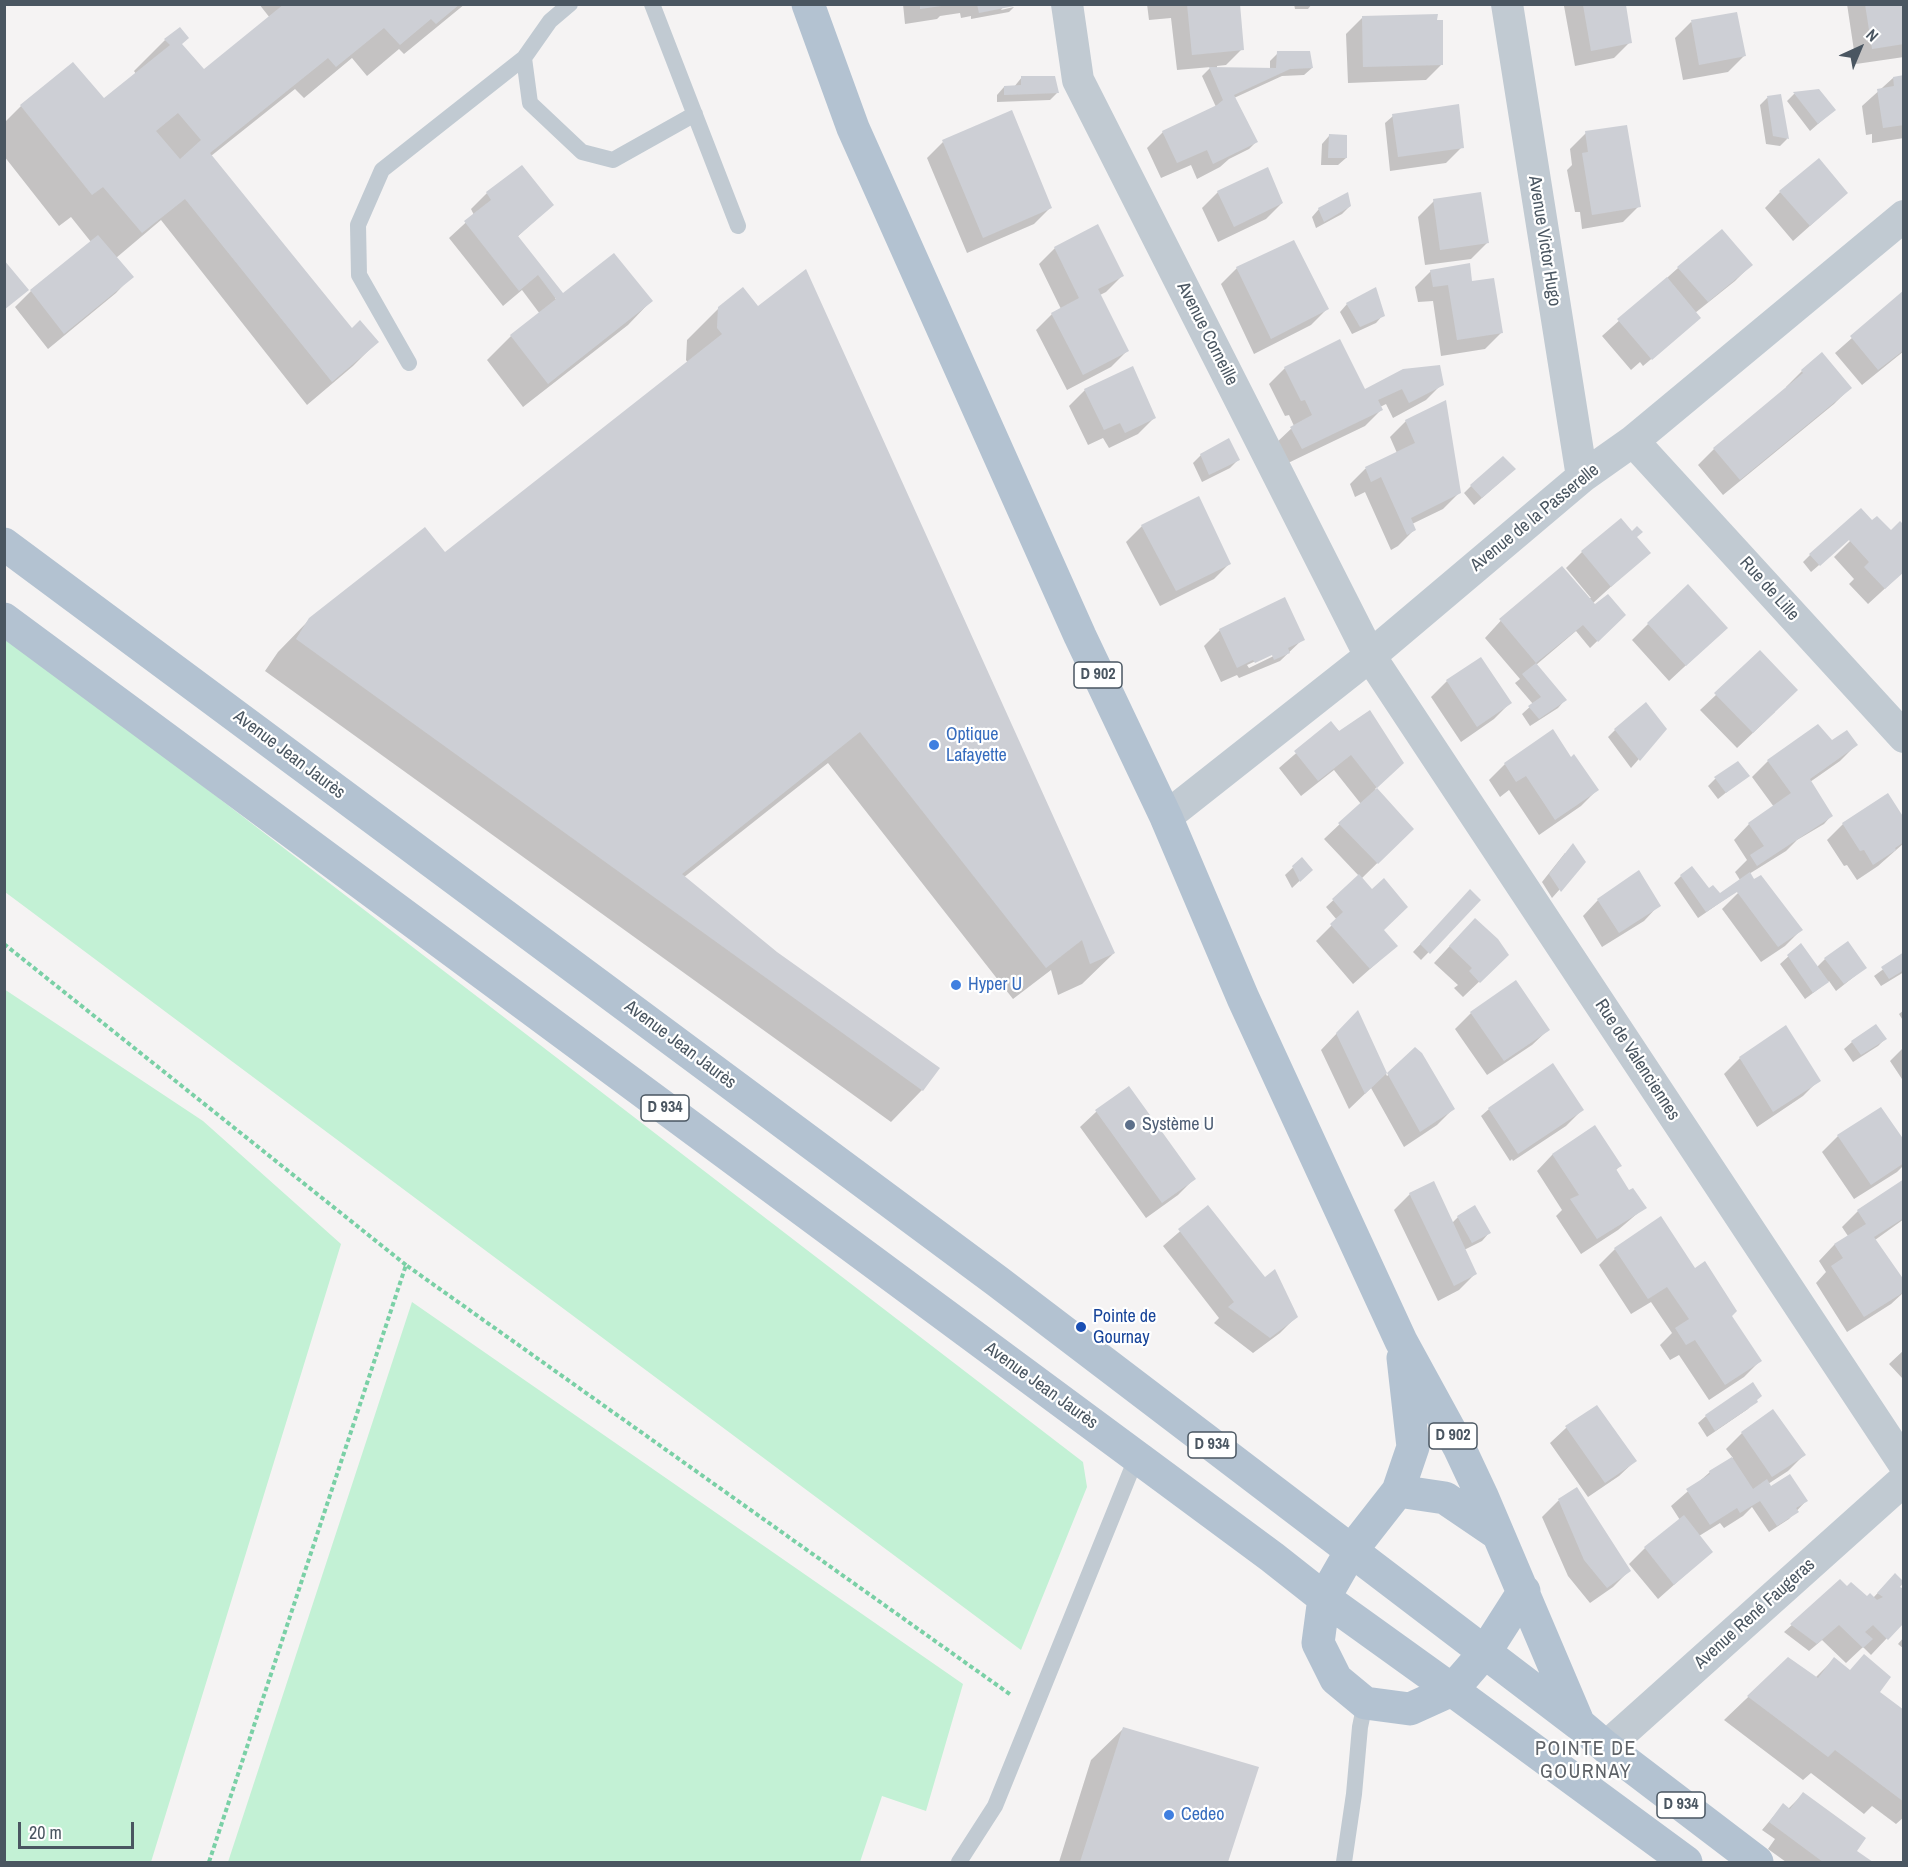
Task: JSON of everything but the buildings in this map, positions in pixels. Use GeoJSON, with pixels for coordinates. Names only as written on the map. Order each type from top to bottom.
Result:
{"type":"FeatureCollection","features":[{"type":"Feature","properties":{"kind":"main road","name":"D 902"},"geometry":{"type":"LineString","coordinates":[[808,4],[853,128],[1080,636],[1166,817],[1243,998],[1401,1341],[1459,1447],[1524,1591],[1579,1724]]}},
{"type":"Feature","properties":{"kind":"main road","name":"Avenue Jean Jaurès"},"geometry":{"type":"LineString","coordinates":[[4,544],[928,1229],[1351,1551]]}},
{"type":"Feature","properties":{"kind":"main road","name":"Avenue Jean Jaurès"},"geometry":{"type":"LineString","coordinates":[[4,619],[1137,1456],[1324,1598]]}},
{"type":"Feature","properties":{"kind":"main road","name":"D 902"},"geometry":{"type":"LineString","coordinates":[[1351,1551],[1398,1491],[1413,1447],[1401,1341]]}},
{"type":"Feature","properties":{"kind":"main road"},"geometry":{"type":"LineString","coordinates":[[1398,1491],[1445,1498],[1498,1534]]}},
{"type":"Feature","properties":{"kind":"main road"},"geometry":{"type":"LineString","coordinates":[[1351,1551],[1324,1598],[1318,1643],[1336,1679],[1365,1703],[1410,1709],[1452,1690],[1485,1652],[1524,1591]]}},
{"type":"Feature","properties":{"kind":"main road","name":"D 934"},"geometry":{"type":"LineString","coordinates":[[1351,1551],[1757,1863]]}},
{"type":"Feature","properties":{"kind":"main road","name":"D 934"},"geometry":{"type":"LineString","coordinates":[[1324,1598],[1452,1690],[1675,1859]]}},
{"type":"Feature","properties":{"kind":"street","name":"Avenue Corneille"},"geometry":{"type":"LineString","coordinates":[[1067,4],[1078,80],[1370,656]]}},
{"type":"Feature","properties":{"kind":"street","name":"Avenue Victor Hugo"},"geometry":{"type":"LineString","coordinates":[[1507,4],[1582,477]]}},
{"type":"Feature","properties":{"kind":"street","name":"Avenue de la Passerelle"},"geometry":{"type":"LineString","coordinates":[[1166,817],[1370,656],[1582,477],[1633,441],[1904,216]]}},
{"type":"Feature","properties":{"kind":"street","name":"Rue de Lille"},"geometry":{"type":"LineString","coordinates":[[1633,441],[1904,736]]}},
{"type":"Feature","properties":{"kind":"street","name":"Rue de Valenciennes"},"geometry":{"type":"LineString","coordinates":[[1370,656],[1904,1464]]}},
{"type":"Feature","properties":{"kind":"street","name":"Avenue René Faugeras"},"geometry":{"type":"LineString","coordinates":[[1606,1747],[1904,1480]]}},
{"type":"Feature","properties":{"kind":"lane"},"geometry":{"type":"LineString","coordinates":[[409,363],[359,275],[358,225],[382,170],[524,58],[550,21],[570,4]]}},
{"type":"Feature","properties":{"kind":"lane"},"geometry":{"type":"LineString","coordinates":[[652,4],[738,226]]}},
{"type":"Feature","properties":{"kind":"lane"},"geometry":{"type":"LineString","coordinates":[[524,58],[530,103],[582,152],[613,160],[695,114]]}},
{"type":"Feature","properties":{"kind":"lane"},"geometry":{"type":"LineString","coordinates":[[959,1863],[995,1806],[1137,1456]]}},
{"type":"Feature","properties":{"kind":"lane"},"geometry":{"type":"LineString","coordinates":[[1344,1863],[1354,1794],[1360,1727],[1365,1703]]}},
{"type":"Feature","properties":{"kind":"path"},"geometry":{"type":"LineString","coordinates":[[4,944],[406,1264],[1034,1711]]}},
{"type":"Feature","properties":{"kind":"path"},"geometry":{"type":"LineString","coordinates":[[209,1863],[406,1264]]}},
{"type":"Feature","properties":{"kind":"green space"},"geometry":{"type":"Polygon","coordinates":[[[4,638],[134,733],[1083,1462],[1087,1487],[1021,1650],[5,892],[4,638]]]}},
{"type":"Feature","properties":{"kind":"green space"},"geometry":{"type":"Polygon","coordinates":[[[4,989],[203,1121],[341,1244],[151,1862],[5,1862],[4,989]]]}},
{"type":"Feature","properties":{"kind":"green space"},"geometry":{"type":"Polygon","coordinates":[[[412,1302],[963,1684],[926,1811],[882,1796],[860,1862],[228,1862],[412,1302]]]}},
{"type":"Feature","properties":{"kind":"place","name":"Optique Lafayette"},"geometry":{"type":"Point","coordinates":[934,745]}},
{"type":"Feature","properties":{"kind":"place","name":"Hyper U"},"geometry":{"type":"Point","coordinates":[956,985]}},
{"type":"Feature","properties":{"kind":"place","name":"Système U"},"geometry":{"type":"Point","coordinates":[1130,1125]}},
{"type":"Feature","properties":{"kind":"place","name":"Pointe de Gournay"},"geometry":{"type":"Point","coordinates":[1081,1327]}},
{"type":"Feature","properties":{"kind":"place","name":"Cedeo"},"geometry":{"type":"Point","coordinates":[1169,1815]}},
{"type":"Feature","properties":{"kind":"district","name":"POINTE DE GOURNAY"},"geometry":{"type":"Point","coordinates":[1586,1762]}}]}
